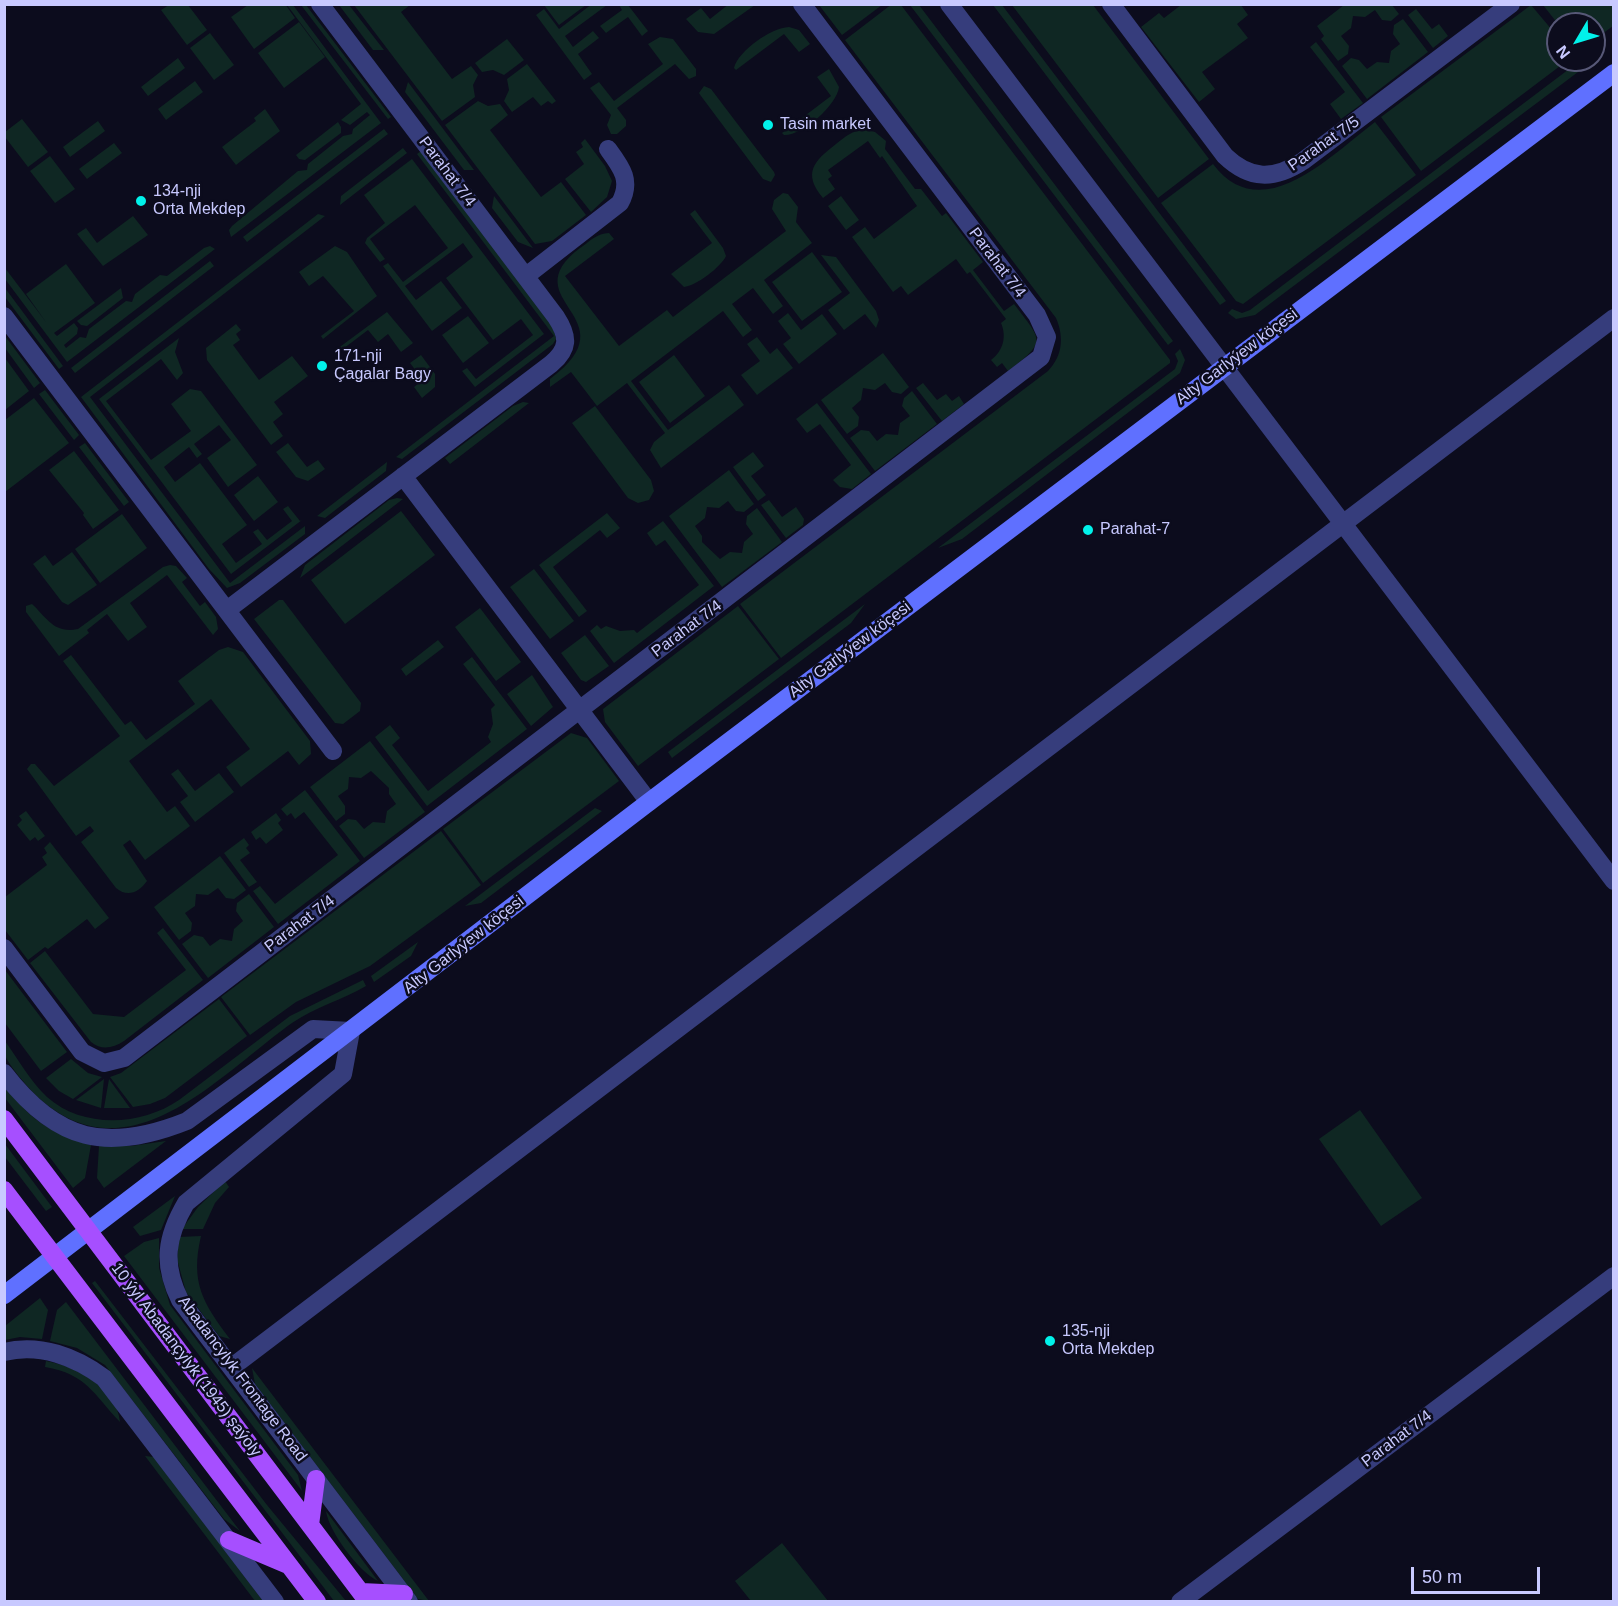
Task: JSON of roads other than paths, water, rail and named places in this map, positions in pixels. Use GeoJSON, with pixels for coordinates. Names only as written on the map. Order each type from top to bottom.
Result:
{"type":"FeatureCollection","features":[{"type":"Feature","properties":{"kind":"main road","name":"10 ýyl Abadançylyk (1945) şaýoly"},"geometry":{"type":"LineString","coordinates":[[4,1119],[365,1597]]}},
{"type":"Feature","properties":{"kind":"main road"},"geometry":{"type":"LineString","coordinates":[[4,1190],[317,1602]]}},
{"type":"Feature","properties":{"kind":"main road"},"geometry":{"type":"LineString","coordinates":[[310,1525],[316,1479]]}},
{"type":"Feature","properties":{"kind":"main road"},"geometry":{"type":"LineString","coordinates":[[229,1540],[289,1565]]}},
{"type":"Feature","properties":{"kind":"main road"},"geometry":{"type":"LineString","coordinates":[[365,1597],[406,1598]]}},
{"type":"Feature","properties":{"kind":"street","name":"Parahat 7/4"},"geometry":{"type":"LineString","coordinates":[[320,4],[526,276],[561,324],[567,342],[561,356],[403,476]]}},
{"type":"Feature","properties":{"kind":"street","name":"Parahat 7/4"},"geometry":{"type":"LineString","coordinates":[[4,948],[82,1052],[104,1063],[118,1061],[1031,367],[1045,351],[1047,337],[1037,315],[802,4]]}},
{"type":"Feature","properties":{"kind":"street"},"geometry":{"type":"LineString","coordinates":[[949,4],[1222,368],[1342,522],[1614,881]]}},
{"type":"Feature","properties":{"kind":"street","name":"Parahat 7/5"},"geometry":{"type":"LineString","coordinates":[[1111,4],[1225,156],[1250,174],[1263,177],[1289,171],[1511,4]]}},
{"type":"Feature","properties":{"kind":"street","name":"Alty Garlyýew köçesi"},"geometry":{"type":"LineString","coordinates":[[4,1295],[649,802],[1614,73]]}},
{"type":"Feature","properties":{"kind":"street"},"geometry":{"type":"LineString","coordinates":[[526,276],[620,204],[625,195],[626,178],[608,150]]}},
{"type":"Feature","properties":{"kind":"street"},"geometry":{"type":"LineString","coordinates":[[4,316],[333,751]]}},
{"type":"Feature","properties":{"kind":"street"},"geometry":{"type":"LineString","coordinates":[[232,1366],[1342,522],[1614,318]]}},
{"type":"Feature","properties":{"kind":"street"},"geometry":{"type":"LineString","coordinates":[[227,610],[403,476],[649,802]]}},
{"type":"Feature","properties":{"kind":"street"},"geometry":{"type":"LineString","coordinates":[[4,1073],[36,1110],[61,1126],[92,1136],[127,1138],[164,1130],[187,1121],[312,1029],[351,1032]]}},
{"type":"Feature","properties":{"kind":"street","name":"Abadancylyk Frontage Road"},"geometry":{"type":"LineString","coordinates":[[351,1032],[343,1074],[194,1195],[174,1224],[167,1248],[167,1262],[173,1287],[180,1300],[406,1598]]}},
{"type":"Feature","properties":{"kind":"street","name":"Parahat 7/4"},"geometry":{"type":"LineString","coordinates":[[1180,1602],[1614,1276]]}},
{"type":"Feature","properties":{"kind":"street"},"geometry":{"type":"LineString","coordinates":[[4,1352],[26,1350],[55,1353],[81,1362],[104,1378],[275,1602]]}},
{"type":"Feature","properties":{"kind":"place","name":"Tasin market"},"geometry":{"type":"Point","coordinates":[768,125]}},
{"type":"Feature","properties":{"kind":"place","name":"134-nji Orta Mekdep"},"geometry":{"type":"Point","coordinates":[141,201]}},
{"type":"Feature","properties":{"kind":"place","name":"171-nji Çagalar Bagy"},"geometry":{"type":"Point","coordinates":[322,366]}},
{"type":"Feature","properties":{"kind":"place","name":"Parahat-7"},"geometry":{"type":"Point","coordinates":[1088,530]}},
{"type":"Feature","properties":{"kind":"place","name":"135-nji Orta Mekdep"},"geometry":{"type":"Point","coordinates":[1050,1341]}}]}
